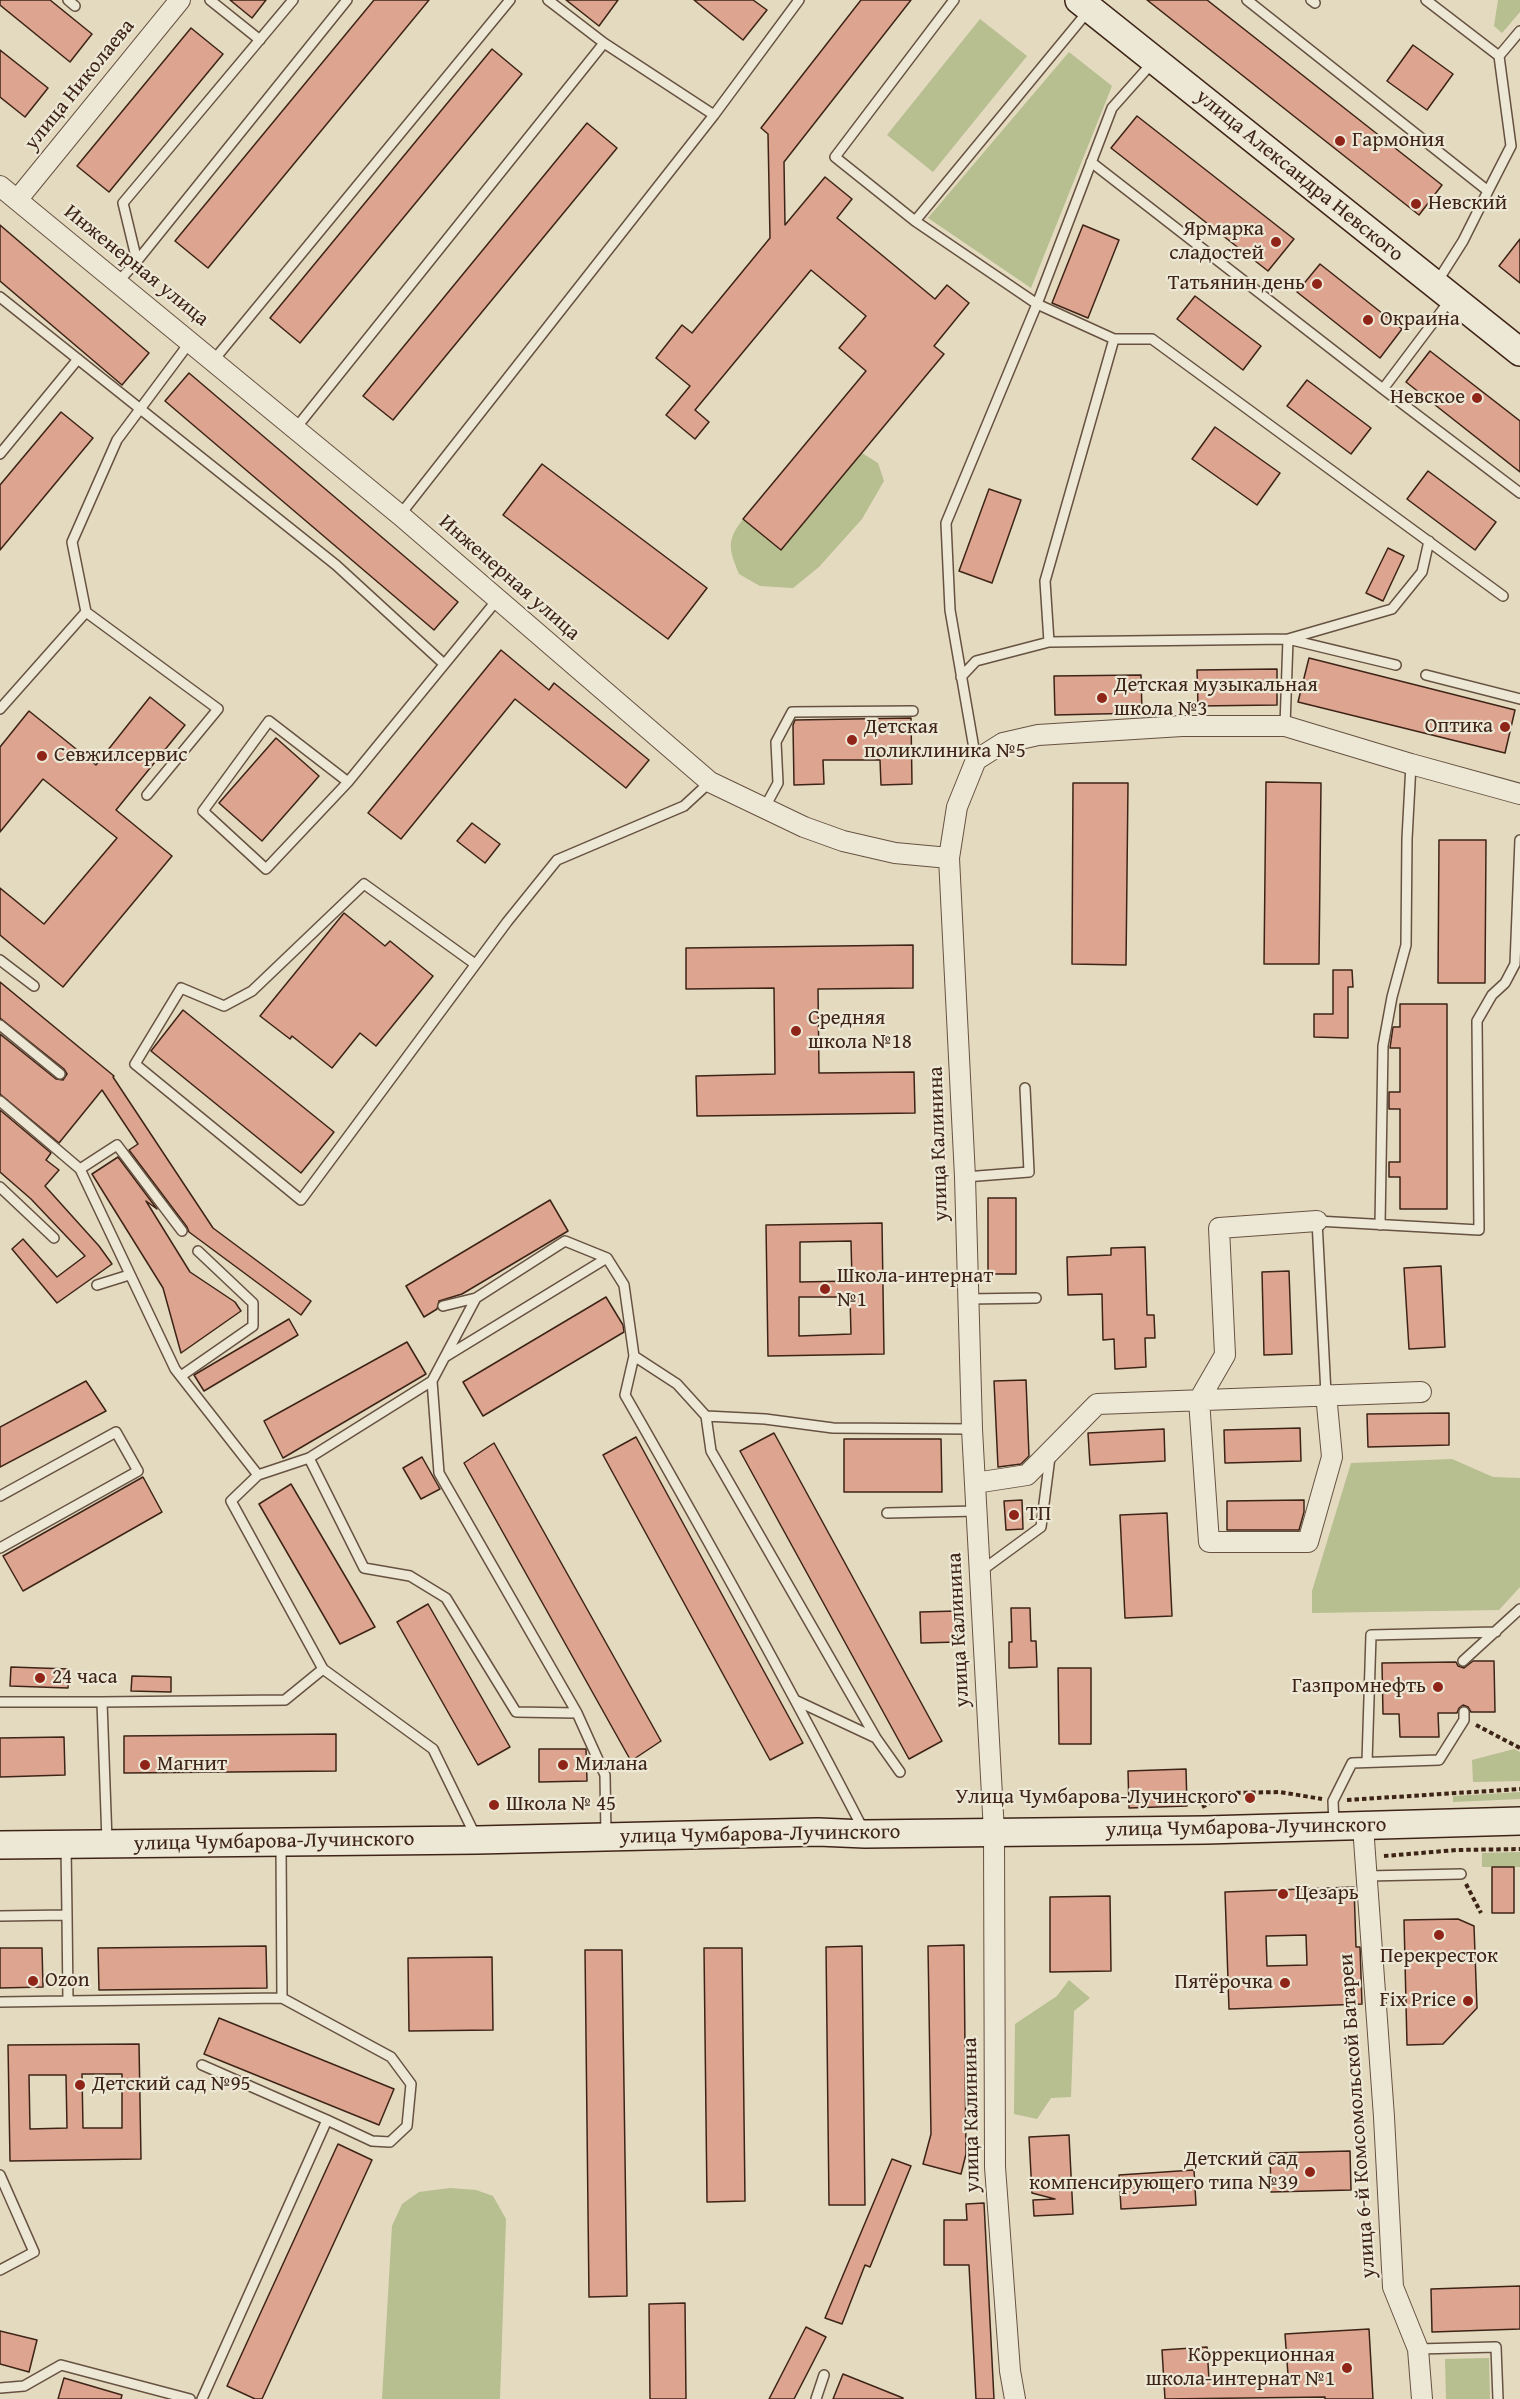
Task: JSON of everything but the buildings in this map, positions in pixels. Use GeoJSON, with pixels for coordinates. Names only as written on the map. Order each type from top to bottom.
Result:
{"type":"FeatureCollection","features":[{"type":"Feature","properties":{"kind":"street","name":"улица Николаева"},"geometry":{"type":"LineString","coordinates":[[17,200],[180,0]]}},
{"type":"Feature","properties":{"kind":"street","name":"улица Александра Невского"},"geometry":{"type":"LineString","coordinates":[[1084,4],[1520,352]]}},
{"type":"Feature","properties":{"kind":"street","name":"Инженерная улица"},"geometry":{"type":"LineString","coordinates":[[0,186],[400,515],[710,782],[804,827],[843,841],[895,853],[949,858]]}},
{"type":"Feature","properties":{"kind":"street"},"geometry":{"type":"LineString","coordinates":[[949,858],[957,807],[976,760],[1004,743],[1038,735],[1182,726],[1285,726],[1520,794]]}},
{"type":"Feature","properties":{"kind":"street","name":"улица Калинина"},"geometry":{"type":"LineString","coordinates":[[949,858],[965,1177],[972,1429],[994,1832],[995,2167],[1014,2399]]}},
{"type":"Feature","properties":{"kind":"street"},"geometry":{"type":"LineString","coordinates":[[1317,1221],[1219,1228],[1225,1355],[1199,1400],[1209,1542],[1308,1542],[1332,1457],[1326,1394]]}},
{"type":"Feature","properties":{"kind":"street"},"geometry":{"type":"LineString","coordinates":[[975,1483],[1027,1475],[1097,1404],[1421,1392]]}},
{"type":"Feature","properties":{"kind":"street","name":"улица Чумбарова-Лучинского"},"geometry":{"type":"LineString","coordinates":[[0,1845],[994,1832],[1333,1814],[1363,1826],[1520,1821]]}},
{"type":"Feature","properties":{"kind":"street","name":"улица 6-й Комсомольской Батареи"},"geometry":{"type":"LineString","coordinates":[[1363,1826],[1384,2117],[1393,2287],[1418,2349],[1422,2399]]}},
{"type":"Feature","properties":{"kind":"lane"},"geometry":{"type":"LineString","coordinates":[[210,0],[260,40]]}},
{"type":"Feature","properties":{"kind":"lane"},"geometry":{"type":"LineString","coordinates":[[137,261],[123,202],[293,0]]}},
{"type":"Feature","properties":{"kind":"lane"},"geometry":{"type":"LineString","coordinates":[[118,282],[347,0]]}},
{"type":"Feature","properties":{"kind":"lane"},"geometry":{"type":"LineString","coordinates":[[213,361],[510,0]]}},
{"type":"Feature","properties":{"kind":"lane"},"geometry":{"type":"LineString","coordinates":[[548,0],[604,44],[714,115]]}},
{"type":"Feature","properties":{"kind":"lane"},"geometry":{"type":"LineString","coordinates":[[400,515],[714,115],[799,0]]}},
{"type":"Feature","properties":{"kind":"lane"},"geometry":{"type":"LineString","coordinates":[[954,0],[835,157],[915,221],[1037,304],[1114,339],[1152,339],[1503,596]]}},
{"type":"Feature","properties":{"kind":"lane"},"geometry":{"type":"LineString","coordinates":[[1247,0],[1488,191]]}},
{"type":"Feature","properties":{"kind":"lane"},"geometry":{"type":"LineString","coordinates":[[1383,389],[1444,291],[1463,241],[1488,191],[1515,145],[1499,56],[1426,0]]}},
{"type":"Feature","properties":{"kind":"lane"},"geometry":{"type":"LineString","coordinates":[[915,221],[1084,4]]}},
{"type":"Feature","properties":{"kind":"lane"},"geometry":{"type":"LineString","coordinates":[[1499,56],[1520,31]]}},
{"type":"Feature","properties":{"kind":"lane"},"geometry":{"type":"LineString","coordinates":[[296,429],[604,44]]}},
{"type":"Feature","properties":{"kind":"lane"},"geometry":{"type":"LineString","coordinates":[[976,760],[950,610],[946,523],[1037,304],[1112,108],[1154,60]]}},
{"type":"Feature","properties":{"kind":"lane"},"geometry":{"type":"LineString","coordinates":[[1091,162],[1520,493]]}},
{"type":"Feature","properties":{"kind":"lane"},"geometry":{"type":"LineString","coordinates":[[0,297],[336,565],[444,664]]}},
{"type":"Feature","properties":{"kind":"lane"},"geometry":{"type":"LineString","coordinates":[[1049,642],[1045,581],[1114,339]]}},
{"type":"Feature","properties":{"kind":"lane"},"geometry":{"type":"LineString","coordinates":[[147,795],[218,709],[86,612],[72,542],[117,440],[190,342]]}},
{"type":"Feature","properties":{"kind":"lane"},"geometry":{"type":"LineString","coordinates":[[0,454],[78,359]]}},
{"type":"Feature","properties":{"kind":"lane"},"geometry":{"type":"LineString","coordinates":[[1288,639],[1392,609],[1422,572],[1429,541]]}},
{"type":"Feature","properties":{"kind":"lane"},"geometry":{"type":"LineString","coordinates":[[348,782],[269,721],[203,811],[266,869],[348,782],[497,600]]}},
{"type":"Feature","properties":{"kind":"lane"},"geometry":{"type":"LineString","coordinates":[[0,709],[86,612]]}},
{"type":"Feature","properties":{"kind":"lane"},"geometry":{"type":"LineString","coordinates":[[962,677],[976,661],[1049,642],[1288,639],[1395,665]]}},
{"type":"Feature","properties":{"kind":"lane"},"geometry":{"type":"LineString","coordinates":[[1285,726],[1288,639]]}},
{"type":"Feature","properties":{"kind":"lane"},"geometry":{"type":"LineString","coordinates":[[1426,675],[1520,699]]}},
{"type":"Feature","properties":{"kind":"lane"},"geometry":{"type":"LineString","coordinates":[[765,807],[778,783],[776,742],[792,712],[913,711]]}},
{"type":"Feature","properties":{"kind":"lane"},"geometry":{"type":"LineString","coordinates":[[1380,1225],[1383,1046],[1392,997],[1406,945],[1407,839],[1412,764]]}},
{"type":"Feature","properties":{"kind":"lane"},"geometry":{"type":"LineString","coordinates":[[475,964],[363,884],[252,991],[224,1006],[181,988],[135,1064],[301,1200],[475,964],[556,860],[684,806],[710,782]]}},
{"type":"Feature","properties":{"kind":"lane"},"geometry":{"type":"LineString","coordinates":[[1326,1394],[1317,1221],[1479,1230],[1477,1021],[1492,995],[1505,982],[1515,964],[1520,840]]}},
{"type":"Feature","properties":{"kind":"lane"},"geometry":{"type":"LineString","coordinates":[[0,960],[34,986]]}},
{"type":"Feature","properties":{"kind":"lane"},"geometry":{"type":"LineString","coordinates":[[0,1025],[60,1074]]}},
{"type":"Feature","properties":{"kind":"lane"},"geometry":{"type":"LineString","coordinates":[[965,1177],[1029,1172],[1025,1088]]}},
{"type":"Feature","properties":{"kind":"lane"},"geometry":{"type":"LineString","coordinates":[[0,1101],[80,1169],[176,1369],[258,1475]]}},
{"type":"Feature","properties":{"kind":"lane"},"geometry":{"type":"LineString","coordinates":[[80,1169],[117,1145],[182,1231]]}},
{"type":"Feature","properties":{"kind":"lane"},"geometry":{"type":"LineString","coordinates":[[0,1187],[54,1238]]}},
{"type":"Feature","properties":{"kind":"lane"},"geometry":{"type":"LineString","coordinates":[[442,1306],[476,1298],[565,1240],[607,1258],[624,1286],[634,1356],[625,1395],[796,1701],[865,1834]]}},
{"type":"Feature","properties":{"kind":"lane"},"geometry":{"type":"LineString","coordinates":[[181,1376],[253,1326],[253,1303],[198,1251]]}},
{"type":"Feature","properties":{"kind":"lane"},"geometry":{"type":"LineString","coordinates":[[444,1358],[607,1258]]}},
{"type":"Feature","properties":{"kind":"lane"},"geometry":{"type":"LineString","coordinates":[[97,1285],[129,1275]]}},
{"type":"Feature","properties":{"kind":"lane"},"geometry":{"type":"LineString","coordinates":[[476,1298],[432,1381],[309,1458],[258,1475],[231,1501],[323,1669],[433,1749],[477,1840]]}},
{"type":"Feature","properties":{"kind":"lane"},"geometry":{"type":"LineString","coordinates":[[967,1299],[1036,1298]]}},
{"type":"Feature","properties":{"kind":"lane"},"geometry":{"type":"LineString","coordinates":[[634,1356],[677,1384],[706,1416],[711,1451],[876,1738],[900,1772]]}},
{"type":"Feature","properties":{"kind":"lane"},"geometry":{"type":"LineString","coordinates":[[432,1381],[438,1473],[577,1713],[605,1775],[606,1838]]}},
{"type":"Feature","properties":{"kind":"lane"},"geometry":{"type":"LineString","coordinates":[[706,1416],[765,1419],[833,1428],[972,1429]]}},
{"type":"Feature","properties":{"kind":"lane"},"geometry":{"type":"LineString","coordinates":[[0,1496],[116,1432],[138,1471],[0,1548]]}},
{"type":"Feature","properties":{"kind":"lane"},"geometry":{"type":"LineString","coordinates":[[980,1573],[1041,1527],[1051,1451]]}},
{"type":"Feature","properties":{"kind":"lane"},"geometry":{"type":"LineString","coordinates":[[309,1458],[364,1568],[410,1576],[446,1598],[516,1712],[577,1713]]}},
{"type":"Feature","properties":{"kind":"lane"},"geometry":{"type":"LineString","coordinates":[[887,1513],[977,1511]]}},
{"type":"Feature","properties":{"kind":"lane"},"geometry":{"type":"LineString","coordinates":[[1463,1661],[1520,1609]]}},
{"type":"Feature","properties":{"kind":"lane"},"geometry":{"type":"LineString","coordinates":[[1367,1762],[1371,1635],[1496,1632]]}},
{"type":"Feature","properties":{"kind":"lane"},"geometry":{"type":"LineString","coordinates":[[0,1702],[285,1700],[323,1669]]}},
{"type":"Feature","properties":{"kind":"lane"},"geometry":{"type":"LineString","coordinates":[[796,1701],[876,1738]]}},
{"type":"Feature","properties":{"kind":"lane"},"geometry":{"type":"LineString","coordinates":[[102,1702],[107,1844]]}},
{"type":"Feature","properties":{"kind":"lane"},"geometry":{"type":"LineString","coordinates":[[1333,1814],[1352,1763],[1439,1760],[1464,1716]]}},
{"type":"Feature","properties":{"kind":"lane"},"geometry":{"type":"LineString","coordinates":[[281,1842],[282,1998]]}},
{"type":"Feature","properties":{"kind":"lane"},"geometry":{"type":"LineString","coordinates":[[66,1845],[68,2001]]}},
{"type":"Feature","properties":{"kind":"lane"},"geometry":{"type":"LineString","coordinates":[[1366,1867],[1461,1874]]}},
{"type":"Feature","properties":{"kind":"lane"},"geometry":{"type":"LineString","coordinates":[[0,1916],[67,1915]]}},
{"type":"Feature","properties":{"kind":"lane"},"geometry":{"type":"LineString","coordinates":[[0,2002],[282,1998],[392,2057],[411,2084],[407,2126],[390,2142],[372,2141],[202,2066]]}},
{"type":"Feature","properties":{"kind":"lane"},"geometry":{"type":"LineString","coordinates":[[202,2399],[327,2120]]}},
{"type":"Feature","properties":{"kind":"lane"},"geometry":{"type":"LineString","coordinates":[[0,2175],[34,2252],[0,2270]]}},
{"type":"Feature","properties":{"kind":"lane"},"geometry":{"type":"LineString","coordinates":[[1418,2349],[1497,2347],[1498,2399]]}},
{"type":"Feature","properties":{"kind":"lane"},"geometry":{"type":"LineString","coordinates":[[0,2388],[24,2386],[61,2364],[190,2399]]}},
{"type":"Feature","properties":{"kind":"lane"},"geometry":{"type":"LineString","coordinates":[[816,2399],[824,2375]]}},
{"type":"Feature","properties":{"kind":"path"},"geometry":{"type":"LineString","coordinates":[[1464,1716],[1520,1748]]}},
{"type":"Feature","properties":{"kind":"path"},"geometry":{"type":"LineString","coordinates":[[1198,1809],[1229,1793],[1280,1792],[1333,1814],[1520,1789]]}},
{"type":"Feature","properties":{"kind":"path"},"geometry":{"type":"LineString","coordinates":[[1366,1867],[1457,1850],[1520,1849]]}},
{"type":"Feature","properties":{"kind":"path"},"geometry":{"type":"LineString","coordinates":[[1461,1874],[1481,1913]]}},
{"type":"Feature","properties":{"kind":"green space"},"geometry":{"type":"Polygon","coordinates":[[[1498,0],[1520,0],[1520,12],[1502,33],[1494,26],[1498,0]]]}},
{"type":"Feature","properties":{"kind":"green space"},"geometry":{"type":"Polygon","coordinates":[[[980,19],[1027,56],[933,172],[887,135],[980,19]]]}},
{"type":"Feature","properties":{"kind":"green space"},"geometry":{"type":"Polygon","coordinates":[[[1069,52],[1112,86],[1031,288],[928,218],[1069,52]]]}},
{"type":"Feature","properties":{"kind":"green space"},"geometry":{"type":"Polygon","coordinates":[[[862,453],[878,463],[884,481],[862,519],[819,567],[793,588],[760,586],[739,574],[731,545],[734,533],[743,519],[781,550],[862,453]]]}},
{"type":"Feature","properties":{"kind":"green space"},"geometry":{"type":"Polygon","coordinates":[[[1452,1459],[1493,1477],[1520,1478],[1520,1587],[1499,1610],[1312,1613],[1312,1591],[1351,1463],[1452,1459]]]}},
{"type":"Feature","properties":{"kind":"green space"},"geometry":{"type":"Polygon","coordinates":[[[1514,1749],[1520,1752],[1520,1781],[1473,1782],[1472,1760],[1514,1749]]]}},
{"type":"Feature","properties":{"kind":"green space"},"geometry":{"type":"Polygon","coordinates":[[[1520,1792],[1520,1799],[1453,1802],[1453,1796],[1520,1792]]]}},
{"type":"Feature","properties":{"kind":"green space"},"geometry":{"type":"Polygon","coordinates":[[[1520,1852],[1520,1867],[1482,1867],[1482,1853],[1520,1852]]]}},
{"type":"Feature","properties":{"kind":"green space"},"geometry":{"type":"Polygon","coordinates":[[[1069,1980],[1090,1998],[1074,2011],[1071,2097],[1051,2098],[1037,2119],[1014,2114],[1015,2024],[1057,1996],[1069,1980]]]}},
{"type":"Feature","properties":{"kind":"green space"},"geometry":{"type":"Polygon","coordinates":[[[450,2188],[476,2190],[493,2196],[506,2219],[500,2399],[382,2399],[392,2226],[402,2204],[419,2192],[450,2188]]]}},
{"type":"Feature","properties":{"kind":"green space"},"geometry":{"type":"Polygon","coordinates":[[[1489,2358],[1490,2399],[1446,2399],[1445,2359],[1489,2358]]]}},
{"type":"Feature","properties":{"kind":"place","name":"Гармония"},"geometry":{"type":"Point","coordinates":[1340,141]}},
{"type":"Feature","properties":{"kind":"place","name":"Невский"},"geometry":{"type":"Point","coordinates":[1416,204]}},
{"type":"Feature","properties":{"kind":"place","name":"Ярмарка сладостей"},"geometry":{"type":"Point","coordinates":[1276,242]}},
{"type":"Feature","properties":{"kind":"place","name":"Татьянин день"},"geometry":{"type":"Point","coordinates":[1317,284]}},
{"type":"Feature","properties":{"kind":"place","name":"Окраина"},"geometry":{"type":"Point","coordinates":[1368,320]}},
{"type":"Feature","properties":{"kind":"place","name":"Невское"},"geometry":{"type":"Point","coordinates":[1477,398]}},
{"type":"Feature","properties":{"kind":"place","name":"Детская музыкальная школа №3"},"geometry":{"type":"Point","coordinates":[1102,698]}},
{"type":"Feature","properties":{"kind":"place","name":"Оптика"},"geometry":{"type":"Point","coordinates":[1505,727]}},
{"type":"Feature","properties":{"kind":"place","name":"Детская поликлиника №5"},"geometry":{"type":"Point","coordinates":[852,740]}},
{"type":"Feature","properties":{"kind":"place","name":"Севжилсервис"},"geometry":{"type":"Point","coordinates":[42,756]}},
{"type":"Feature","properties":{"kind":"place","name":"Средняя школа №18"},"geometry":{"type":"Point","coordinates":[796,1031]}},
{"type":"Feature","properties":{"kind":"place","name":"Школа-интернат №1"},"geometry":{"type":"Point","coordinates":[825,1289]}},
{"type":"Feature","properties":{"kind":"place","name":"ТП"},"geometry":{"type":"Point","coordinates":[1014,1515]}},
{"type":"Feature","properties":{"kind":"place","name":"24 часа"},"geometry":{"type":"Point","coordinates":[40,1678]}},
{"type":"Feature","properties":{"kind":"place","name":"Газпромнефть"},"geometry":{"type":"Point","coordinates":[1438,1687]}},
{"type":"Feature","properties":{"kind":"place","name":"Магнит"},"geometry":{"type":"Point","coordinates":[145,1765]}},
{"type":"Feature","properties":{"kind":"place","name":"Милана"},"geometry":{"type":"Point","coordinates":[563,1765]}},
{"type":"Feature","properties":{"kind":"place","name":"Улица Чумбарова-Лучинского"},"geometry":{"type":"Point","coordinates":[1250,1798]}},
{"type":"Feature","properties":{"kind":"place","name":"Школа № 45"},"geometry":{"type":"Point","coordinates":[494,1805]}},
{"type":"Feature","properties":{"kind":"place","name":"Цезарь"},"geometry":{"type":"Point","coordinates":[1283,1894]}},
{"type":"Feature","properties":{"kind":"place","name":"Перекресток"},"geometry":{"type":"Point","coordinates":[1439,1935]}},
{"type":"Feature","properties":{"kind":"place","name":"Ozon"},"geometry":{"type":"Point","coordinates":[33,1981]}},
{"type":"Feature","properties":{"kind":"place","name":"Пятёрочка"},"geometry":{"type":"Point","coordinates":[1285,1983]}},
{"type":"Feature","properties":{"kind":"place","name":"Fix Price"},"geometry":{"type":"Point","coordinates":[1468,2001]}},
{"type":"Feature","properties":{"kind":"place","name":"Детский сад №95"},"geometry":{"type":"Point","coordinates":[80,2085]}},
{"type":"Feature","properties":{"kind":"place","name":"Детский сад компенсирующего типа №39"},"geometry":{"type":"Point","coordinates":[1310,2172]}},
{"type":"Feature","properties":{"kind":"place","name":"Коррекционная школа-интернат №1"},"geometry":{"type":"Point","coordinates":[1347,2368]}}]}
